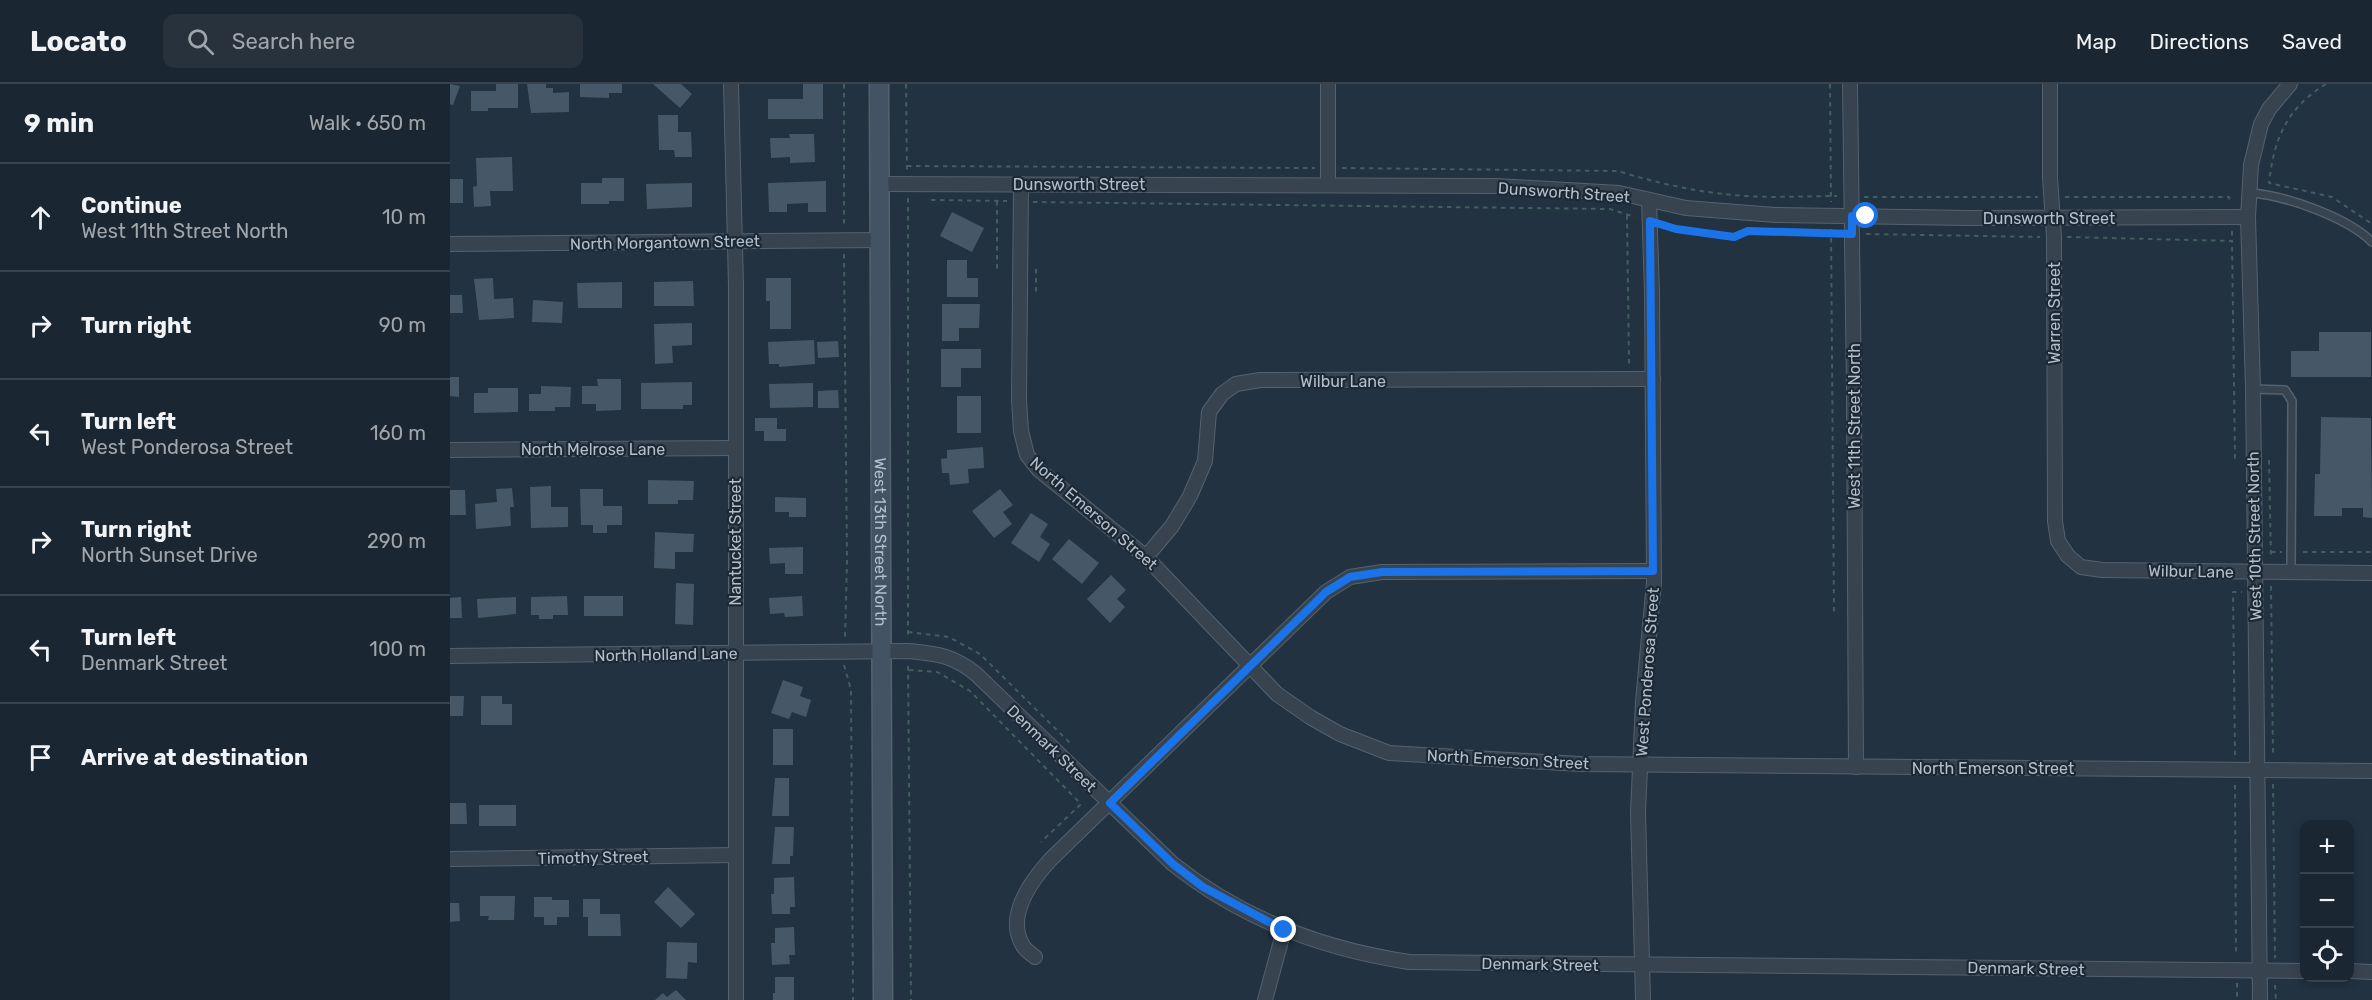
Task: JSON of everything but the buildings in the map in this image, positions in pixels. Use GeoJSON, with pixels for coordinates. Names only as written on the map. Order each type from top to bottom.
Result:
{"type":"FeatureCollection","features":[{"type":"Feature","properties":{"kind":"street","name":"Nantucket Street"},"geometry":{"type":"LineString","coordinates":[[731,84],[735,242],[736,1000]]}},
{"type":"Feature","properties":{"kind":"street","name":"West 13th Street North"},"geometry":{"type":"LineString","coordinates":[[879,84],[883,1000]]}},
{"type":"Feature","properties":{"kind":"street"},"geometry":{"type":"LineString","coordinates":[[1328,84],[1328,185]]}},
{"type":"Feature","properties":{"kind":"street","name":"West 11th Street North"},"geometry":{"type":"LineString","coordinates":[[1850,84],[1856,767]]}},
{"type":"Feature","properties":{"kind":"street","name":"Warren Street"},"geometry":{"type":"LineString","coordinates":[[2050,84],[2050,177],[2054,237],[2055,521],[2058,541]]}},
{"type":"Feature","properties":{"kind":"street","name":"West 10th Street North"},"geometry":{"type":"LineString","coordinates":[[2260,1000],[2253,388],[2248,217],[2251,165],[2261,124],[2290,84]]}},
{"type":"Feature","properties":{"kind":"street","name":"Dunsworth Street"},"geometry":{"type":"LineString","coordinates":[[879,184],[1496,186],[1619,193],[1686,208],[1775,215],[2053,218],[2248,217]]}},
{"type":"Feature","properties":{"kind":"street","name":"North Emerson Street"},"geometry":{"type":"LineString","coordinates":[[1022,184],[1018,400],[1021,431],[1027,455],[1039,470],[1146,557],[1277,694],[1340,734],[1389,753],[1580,764],[2372,771]]}},
{"type":"Feature","properties":{"kind":"street","name":"West Ponderosa Street"},"geometry":{"type":"LineString","coordinates":[[1643,1000],[1638,813],[1653,571],[1653,380],[1649,200]]}},
{"type":"Feature","properties":{"kind":"street","name":"North Morgantown Street"},"geometry":{"type":"LineString","coordinates":[[450,244],[879,240]]}},
{"type":"Feature","properties":{"kind":"street","name":"Wilbur Lane"},"geometry":{"type":"LineString","coordinates":[[1146,557],[1172,526],[1190,496],[1205,461],[1209,412],[1222,394],[1236,384],[1260,380],[1653,380]]}},
{"type":"Feature","properties":{"kind":"street","name":"North Melrose Lane"},"geometry":{"type":"LineString","coordinates":[[450,450],[735,448]]}},
{"type":"Feature","properties":{"kind":"street","name":"Wilbur Lane"},"geometry":{"type":"LineString","coordinates":[[2058,541],[2068,556],[2081,567],[2102,570],[2372,573]]}},
{"type":"Feature","properties":{"kind":"street"},"geometry":{"type":"LineString","coordinates":[[1035,957],[1022,945],[1018,926],[1023,895],[1032,880],[1326,592],[1350,577],[1382,572],[1653,571]]}},
{"type":"Feature","properties":{"kind":"street","name":"Denmark Street"},"geometry":{"type":"LineString","coordinates":[[881,651],[908,651],[948,656],[962,663],[1173,864],[1203,887],[1284,930],[1344,950],[1409,962],[2300,971]]}},
{"type":"Feature","properties":{"kind":"street","name":"North Holland Lane"},"geometry":{"type":"LineString","coordinates":[[450,656],[698,655],[735,652],[881,651]]}},
{"type":"Feature","properties":{"kind":"street","name":"Timothy Street"},"geometry":{"type":"LineString","coordinates":[[450,859],[735,855]]}},
{"type":"Feature","properties":{"kind":"street"},"geometry":{"type":"LineString","coordinates":[[1265,1000],[1284,930]]}},
{"type":"Feature","properties":{"kind":"street"},"geometry":{"type":"LineString","coordinates":[[2354,971],[2372,972]]}},
{"type":"Feature","properties":{"kind":"lane"},"geometry":{"type":"LineString","coordinates":[[2250,193],[2268,194],[2317,210],[2350,226],[2372,242]]}},
{"type":"Feature","properties":{"kind":"lane"},"geometry":{"type":"LineString","coordinates":[[2253,388],[2285,390],[2292,401],[2291,572]]}},
{"type":"Feature","properties":{"kind":"path"},"geometry":{"type":"LineString","coordinates":[[844,84],[847,562],[844,665],[851,690],[853,1000]]}},
{"type":"Feature","properties":{"kind":"path"},"geometry":{"type":"LineString","coordinates":[[906,84],[911,1000]]}},
{"type":"Feature","properties":{"kind":"path"},"geometry":{"type":"LineString","coordinates":[[1830,84],[1834,613]]}},
{"type":"Feature","properties":{"kind":"path"},"geometry":{"type":"LineString","coordinates":[[2326,84],[2300,102],[2284,126],[2272,158],[2269,183],[2332,198],[2372,224]]}},
{"type":"Feature","properties":{"kind":"path"},"geometry":{"type":"LineString","coordinates":[[930,200],[1610,209],[1676,229],[1734,237],[1748,231],[2232,241],[2235,458],[2269,456],[2276,1000]]}},
{"type":"Feature","properties":{"kind":"path"},"geometry":{"type":"LineString","coordinates":[[997,201],[997,273]]}},
{"type":"Feature","properties":{"kind":"path"},"geometry":{"type":"LineString","coordinates":[[1627,214],[1629,365]]}},
{"type":"Feature","properties":{"kind":"path"},"geometry":{"type":"LineString","coordinates":[[2271,552],[2372,552]]}},
{"type":"Feature","properties":{"kind":"path"},"geometry":{"type":"LineString","coordinates":[[909,670],[937,672],[970,691],[1081,804],[1041,842]]}},
{"type":"Feature","properties":{"kind":"route"},"geometry":{"type":"LineString","coordinates":[[1284,930],[1203,887],[1173,864],[1110,803],[1287,628],[1326,592],[1350,577],[1382,572],[1653,571],[1650,221],[1676,229],[1734,237],[1748,231],[1852,234],[1852,216],[1866,216]]}}]}
